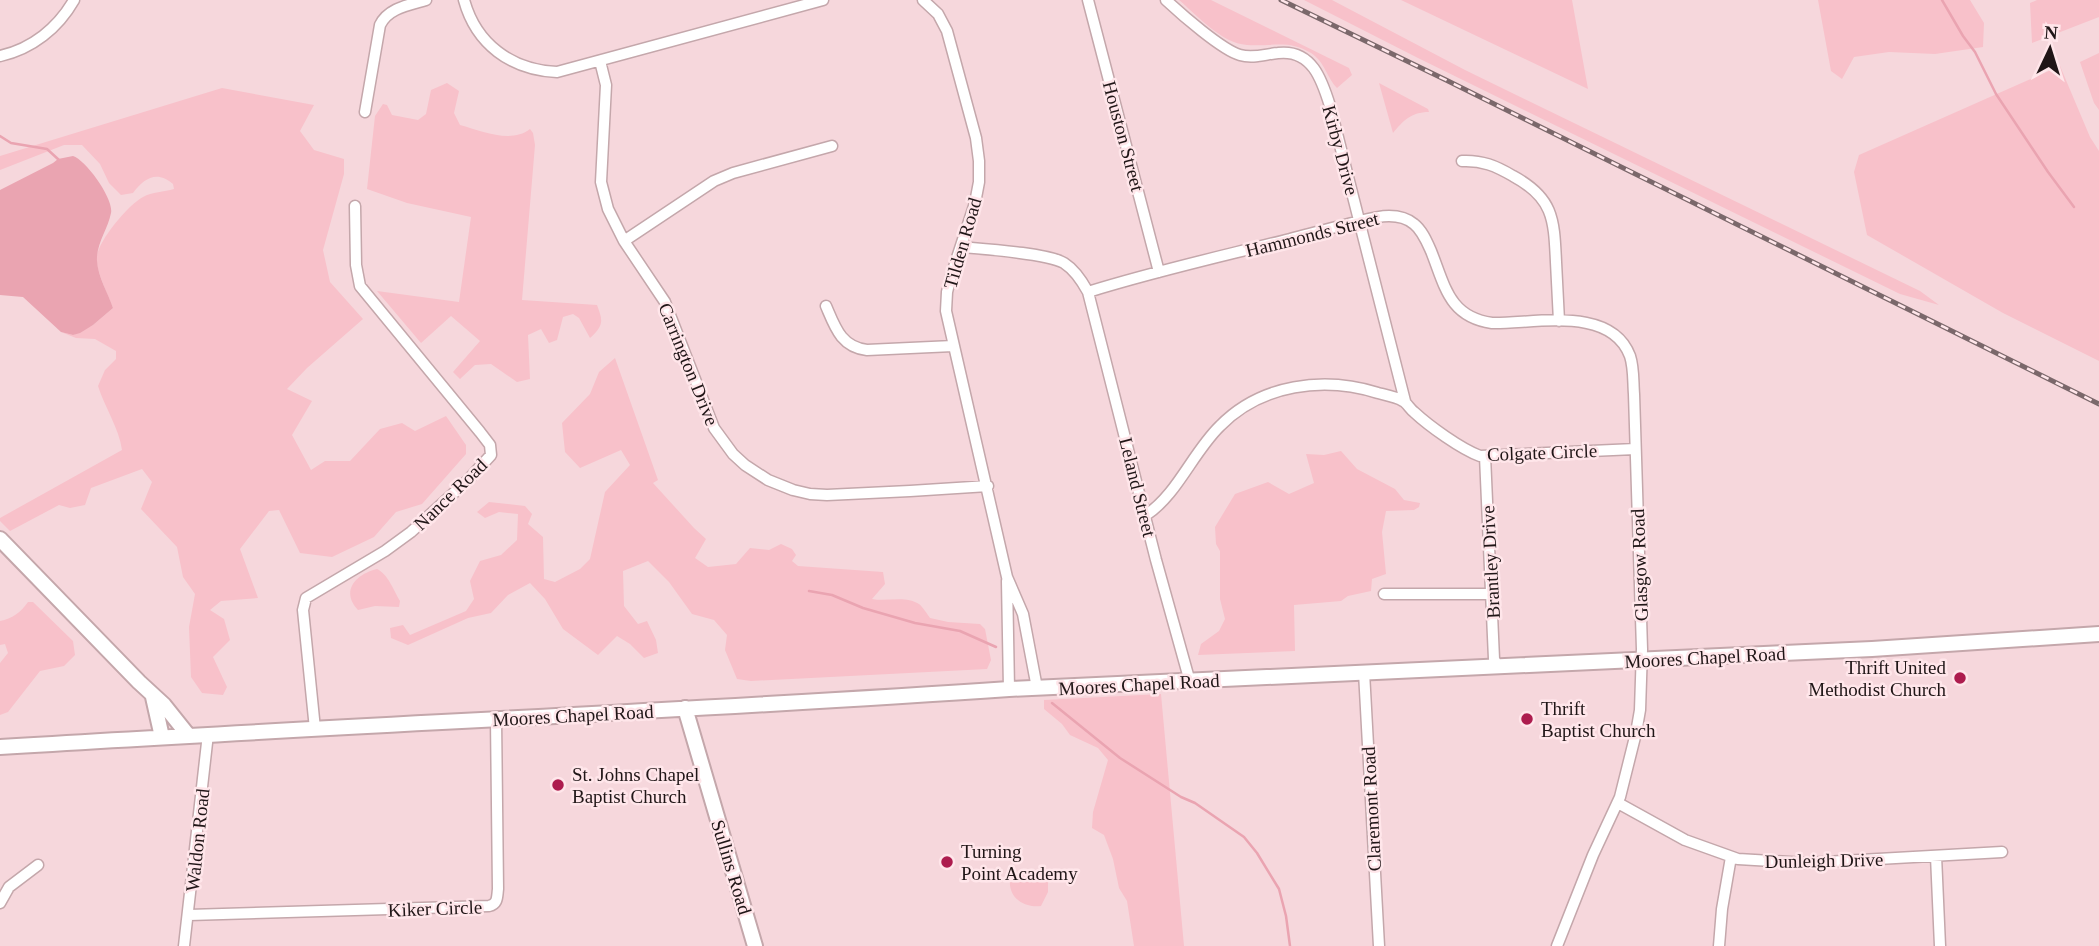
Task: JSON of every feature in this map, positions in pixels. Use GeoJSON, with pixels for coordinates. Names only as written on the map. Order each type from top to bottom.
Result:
{"type":"FeatureCollection","features":[{"type":"Feature","properties":{"kind":"main road"},"geometry":{"type":"LineString","coordinates":[[0,539],[163,705],[188,735]]}},
{"type":"Feature","properties":{"kind":"main road","name":"Moores Chapel Road"},"geometry":{"type":"LineString","coordinates":[[0,747],[1037,688],[1906,647],[2096,633]]}},
{"type":"Feature","properties":{"kind":"main road"},"geometry":{"type":"LineString","coordinates":[[153,697],[162,737]]}},
{"type":"Feature","properties":{"kind":"main road","name":"Sullins Road"},"geometry":{"type":"LineString","coordinates":[[685,708],[755,946]]}},
{"type":"Feature","properties":{"kind":"street"},"geometry":{"type":"LineString","coordinates":[[0,56],[33,43],[55,27],[65,17],[74,0]]}},
{"type":"Feature","properties":{"kind":"street"},"geometry":{"type":"LineString","coordinates":[[365,111],[383,19],[389,13],[426,0]]}},
{"type":"Feature","properties":{"kind":"street"},"geometry":{"type":"LineString","coordinates":[[464,0],[470,19],[482,38],[495,51],[515,63],[536,70],[557,72],[805,2],[823,0]]}},
{"type":"Feature","properties":{"kind":"street","name":"Tilden Road"},"geometry":{"type":"LineString","coordinates":[[923,0],[938,14],[947,31],[976,138],[979,182],[975,204],[946,298],[948,322],[1007,577],[1023,614],[1037,688]]}},
{"type":"Feature","properties":{"kind":"street","name":"Houston Street"},"geometry":{"type":"LineString","coordinates":[[1088,0],[1159,272]]}},
{"type":"Feature","properties":{"kind":"street","name":"Kirby Drive"},"geometry":{"type":"LineString","coordinates":[[1166,0],[1231,52],[1248,57],[1290,53],[1305,59],[1316,69],[1324,86],[1405,401]]}},
{"type":"Feature","properties":{"kind":"street","name":"Carrington Drive"},"geometry":{"type":"LineString","coordinates":[[600,61],[607,97],[601,182],[608,209],[624,241],[665,302],[714,428],[733,454],[754,472],[793,491],[827,495],[988,486]]}},
{"type":"Feature","properties":{"kind":"street"},"geometry":{"type":"LineString","coordinates":[[624,241],[714,181],[733,173],[832,145]]}},
{"type":"Feature","properties":{"kind":"street"},"geometry":{"type":"LineString","coordinates":[[1462,161],[1484,162],[1502,169],[1533,188],[1546,204],[1554,222],[1559,321]]}},
{"type":"Feature","properties":{"kind":"street","name":"Nance Road"},"geometry":{"type":"LineString","coordinates":[[314,729],[303,610],[306,598],[385,551],[411,532],[478,470],[489,458],[491,450],[480,432],[360,286],[356,265],[355,206]]}},
{"type":"Feature","properties":{"kind":"street","name":"Hammonds Street"},"geometry":{"type":"LineString","coordinates":[[1088,292],[1388,216],[1414,223],[1427,242],[1454,304],[1471,318],[1492,323],[1581,321],[1599,325],[1620,340]]}},
{"type":"Feature","properties":{"kind":"street"},"geometry":{"type":"LineString","coordinates":[[961,247],[1059,261],[1072,270],[1088,292]]}},
{"type":"Feature","properties":{"kind":"street","name":"Leland Street"},"geometry":{"type":"LineString","coordinates":[[1088,292],[1190,682]]}},
{"type":"Feature","properties":{"kind":"street"},"geometry":{"type":"LineString","coordinates":[[826,306],[842,339],[855,347],[867,350],[953,346]]}},
{"type":"Feature","properties":{"kind":"street","name":"Glasgow Road"},"geometry":{"type":"LineString","coordinates":[[1557,946],[1593,855],[1618,803],[1640,710],[1642,661],[1633,368],[1620,340]]}},
{"type":"Feature","properties":{"kind":"street","name":"Colgate Circle"},"geometry":{"type":"LineString","coordinates":[[1146,515],[1163,501],[1216,430],[1231,416],[1258,398],[1286,389],[1329,385],[1362,388],[1405,401],[1412,411],[1424,420],[1468,450],[1485,456],[1635,449]]}},
{"type":"Feature","properties":{"kind":"street","name":"Brantley Drive"},"geometry":{"type":"LineString","coordinates":[[1485,456],[1494,659],[1498,667]]}},
{"type":"Feature","properties":{"kind":"street","name":"Tilden Road"},"geometry":{"type":"LineString","coordinates":[[1007,577],[1009,690]]}},
{"type":"Feature","properties":{"kind":"street"},"geometry":{"type":"LineString","coordinates":[[1384,594],[1491,594]]}},
{"type":"Feature","properties":{"kind":"street","name":"Claremont Road"},"geometry":{"type":"LineString","coordinates":[[1364,673],[1379,946]]}},
{"type":"Feature","properties":{"kind":"street","name":"Kiker Circle"},"geometry":{"type":"LineString","coordinates":[[189,915],[476,907],[495,904],[498,889],[496,719]]}},
{"type":"Feature","properties":{"kind":"street","name":"Waldon Road"},"geometry":{"type":"LineString","coordinates":[[184,946],[208,734]]}},
{"type":"Feature","properties":{"kind":"street","name":"Dunleigh Drive"},"geometry":{"type":"LineString","coordinates":[[1618,803],[1685,841],[1731,857],[1765,862],[1807,863],[2002,852]]}},
{"type":"Feature","properties":{"kind":"street"},"geometry":{"type":"LineString","coordinates":[[1936,856],[1940,946]]}},
{"type":"Feature","properties":{"kind":"street"},"geometry":{"type":"LineString","coordinates":[[1719,946],[1731,857]]}},
{"type":"Feature","properties":{"kind":"street"},"geometry":{"type":"LineString","coordinates":[[0,903],[9,887],[38,865]]}},
{"type":"Feature","properties":{"kind":"shaded area"},"geometry":{"type":"Polygon","coordinates":[[[1179,0],[1211,0],[1349,68],[1352,75],[1337,88],[1320,61],[1311,53],[1295,46],[1237,43],[1210,28],[1179,0]]]}},
{"type":"Feature","properties":{"kind":"shaded area"},"geometry":{"type":"Polygon","coordinates":[[[1304,0],[1332,0],[1465,70],[1920,291],[1939,305],[1900,294],[1304,0]]]}},
{"type":"Feature","properties":{"kind":"shaded area"},"geometry":{"type":"Polygon","coordinates":[[[1401,0],[1572,0],[1588,89],[1401,0]]]}},
{"type":"Feature","properties":{"kind":"shaded area"},"geometry":{"type":"Polygon","coordinates":[[[1818,0],[1970,0],[1984,23],[1983,47],[1935,54],[1889,52],[1854,57],[1842,79],[1831,71],[1818,0]]]}},
{"type":"Feature","properties":{"kind":"shaded area"},"geometry":{"type":"Polygon","coordinates":[[[2037,0],[2099,0],[2099,17],[2032,43],[2030,3],[2037,0]]]}},
{"type":"Feature","properties":{"kind":"shaded area"},"geometry":{"type":"Polygon","coordinates":[[[2099,53],[2099,110],[2080,62],[2099,53]]]}},
{"type":"Feature","properties":{"kind":"shaded area"},"geometry":{"type":"Polygon","coordinates":[[[2060,66],[2090,137],[2099,151],[2099,361],[2003,313],[1867,235],[1854,172],[1859,155],[2060,66]]]}},
{"type":"Feature","properties":{"kind":"shaded area"},"geometry":{"type":"Polygon","coordinates":[[[447,83],[459,91],[454,113],[460,125],[505,136],[514,136],[530,129],[533,133],[535,145],[522,300],[597,305],[600,315],[600,326],[590,338],[579,318],[573,314],[563,317],[557,340],[549,343],[541,329],[528,335],[530,379],[517,382],[491,364],[475,365],[460,379],[453,372],[480,341],[451,316],[421,343],[377,291],[459,302],[471,217],[407,203],[367,189],[375,116],[383,104],[387,105],[392,115],[418,120],[426,114],[431,90],[447,83]]]}},
{"type":"Feature","properties":{"kind":"shaded area"},"geometry":{"type":"Polygon","coordinates":[[[1379,83],[1429,112],[1408,118],[1393,133],[1379,83]]]}},
{"type":"Feature","properties":{"kind":"shaded area"},"geometry":{"type":"Polygon","coordinates":[[[222,88],[314,105],[300,131],[314,150],[344,159],[344,174],[323,250],[330,282],[363,319],[287,389],[312,401],[292,435],[311,470],[325,461],[350,461],[380,429],[402,423],[415,431],[446,416],[466,445],[466,454],[422,504],[396,512],[374,537],[332,557],[300,553],[279,510],[269,511],[240,549],[258,598],[221,601],[210,610],[224,619],[230,640],[213,657],[227,687],[223,695],[202,693],[191,677],[189,627],[195,594],[183,577],[177,547],[141,509],[152,482],[142,469],[91,488],[85,505],[70,508],[59,505],[10,531],[0,521],[0,518],[122,450],[98,386],[105,370],[116,359],[116,351],[95,339],[76,338],[61,332],[73,335],[93,325],[113,308],[97,262],[103,241],[137,201],[150,194],[174,189],[173,184],[167,180],[156,177],[146,180],[133,193],[121,195],[109,183],[100,164],[82,145],[64,145],[0,170],[0,156],[222,88]]]}},
{"type":"Feature","properties":{"kind":"shaded area"},"geometry":{"type":"Polygon","coordinates":[[[73,156],[85,165],[98,181],[111,207],[97,261],[113,308],[93,325],[73,335],[61,332],[23,297],[0,295],[0,190],[58,159],[73,156]]]}},
{"type":"Feature","properties":{"kind":"shaded area"},"geometry":{"type":"Polygon","coordinates":[[[615,358],[658,480],[653,483],[706,539],[695,558],[708,567],[736,564],[750,548],[769,550],[781,544],[792,549],[796,555],[792,561],[798,566],[883,572],[885,584],[872,599],[914,601],[930,618],[980,624],[985,629],[991,660],[987,669],[751,681],[737,679],[725,650],[727,635],[714,620],[692,614],[669,582],[648,561],[623,571],[624,606],[638,624],[647,621],[656,640],[658,653],[644,658],[617,636],[598,655],[563,629],[545,599],[530,583],[508,595],[491,613],[468,618],[408,645],[391,638],[390,628],[403,625],[410,635],[466,611],[474,599],[470,581],[480,561],[501,555],[517,540],[518,514],[499,512],[485,518],[477,512],[489,502],[525,506],[532,514],[528,524],[543,537],[544,579],[555,582],[580,569],[590,559],[605,492],[630,465],[621,450],[580,468],[565,452],[562,423],[590,394],[599,372],[615,358]]]}},
{"type":"Feature","properties":{"kind":"shaded area"},"geometry":{"type":"Polygon","coordinates":[[[1341,451],[1357,469],[1395,489],[1404,500],[1420,503],[1414,510],[1386,511],[1382,532],[1386,574],[1372,579],[1371,591],[1348,596],[1341,601],[1294,605],[1295,651],[1198,655],[1201,644],[1219,631],[1225,619],[1220,599],[1220,551],[1216,544],[1215,527],[1235,494],[1268,482],[1289,494],[1314,483],[1306,454],[1324,455],[1341,451]]]}},
{"type":"Feature","properties":{"kind":"shaded area"},"geometry":{"type":"Polygon","coordinates":[[[377,569],[390,583],[400,601],[399,607],[375,606],[358,610],[350,596],[353,584],[369,571],[377,569]]]}},
{"type":"Feature","properties":{"kind":"shaded area"},"geometry":{"type":"Polygon","coordinates":[[[28,602],[33,602],[73,641],[75,655],[64,666],[40,671],[8,712],[0,715],[0,663],[8,653],[5,644],[0,645],[0,621],[16,614],[28,602]]]}},
{"type":"Feature","properties":{"kind":"shaded area"},"geometry":{"type":"Polygon","coordinates":[[[1161,694],[1184,946],[1134,946],[1127,901],[1119,888],[1113,859],[1104,835],[1092,828],[1093,812],[1108,760],[1098,748],[1070,735],[1062,724],[1044,709],[1044,700],[1161,694]]]}},
{"type":"Feature","properties":{"kind":"shaded area"},"geometry":{"type":"Polygon","coordinates":[[[1041,871],[1048,877],[1048,892],[1041,906],[1018,900],[1012,892],[1010,879],[1041,871]]]}},
{"type":"Feature","properties":{"kind":"waterway"},"geometry":{"type":"LineString","coordinates":[[1942,0],[1975,52],[1996,94],[2074,207]]}},
{"type":"Feature","properties":{"kind":"waterway"},"geometry":{"type":"LineString","coordinates":[[0,136],[11,143],[47,149],[59,160]]}},
{"type":"Feature","properties":{"kind":"waterway"},"geometry":{"type":"LineString","coordinates":[[809,591],[832,595],[863,608],[915,623],[960,631],[996,647]]}},
{"type":"Feature","properties":{"kind":"waterway"},"geometry":{"type":"LineString","coordinates":[[1052,703],[1120,758],[1195,803],[1244,837],[1279,889],[1290,946]]}},
{"type":"Feature","properties":{"kind":"railway"},"geometry":{"type":"LineString","coordinates":[[1281,0],[2099,404]]}},
{"type":"Feature","properties":{"kind":"place","name":"Thrift United Methodist Church"},"geometry":{"type":"Point","coordinates":[1960,678]}},
{"type":"Feature","properties":{"kind":"place","name":"Thrift Baptist Church"},"geometry":{"type":"Point","coordinates":[1527,719]}},
{"type":"Feature","properties":{"kind":"place","name":"St. Johns Chapel Baptist Church"},"geometry":{"type":"Point","coordinates":[558,785]}},
{"type":"Feature","properties":{"kind":"place","name":"Turning Point Academy"},"geometry":{"type":"Point","coordinates":[947,862]}}]}
